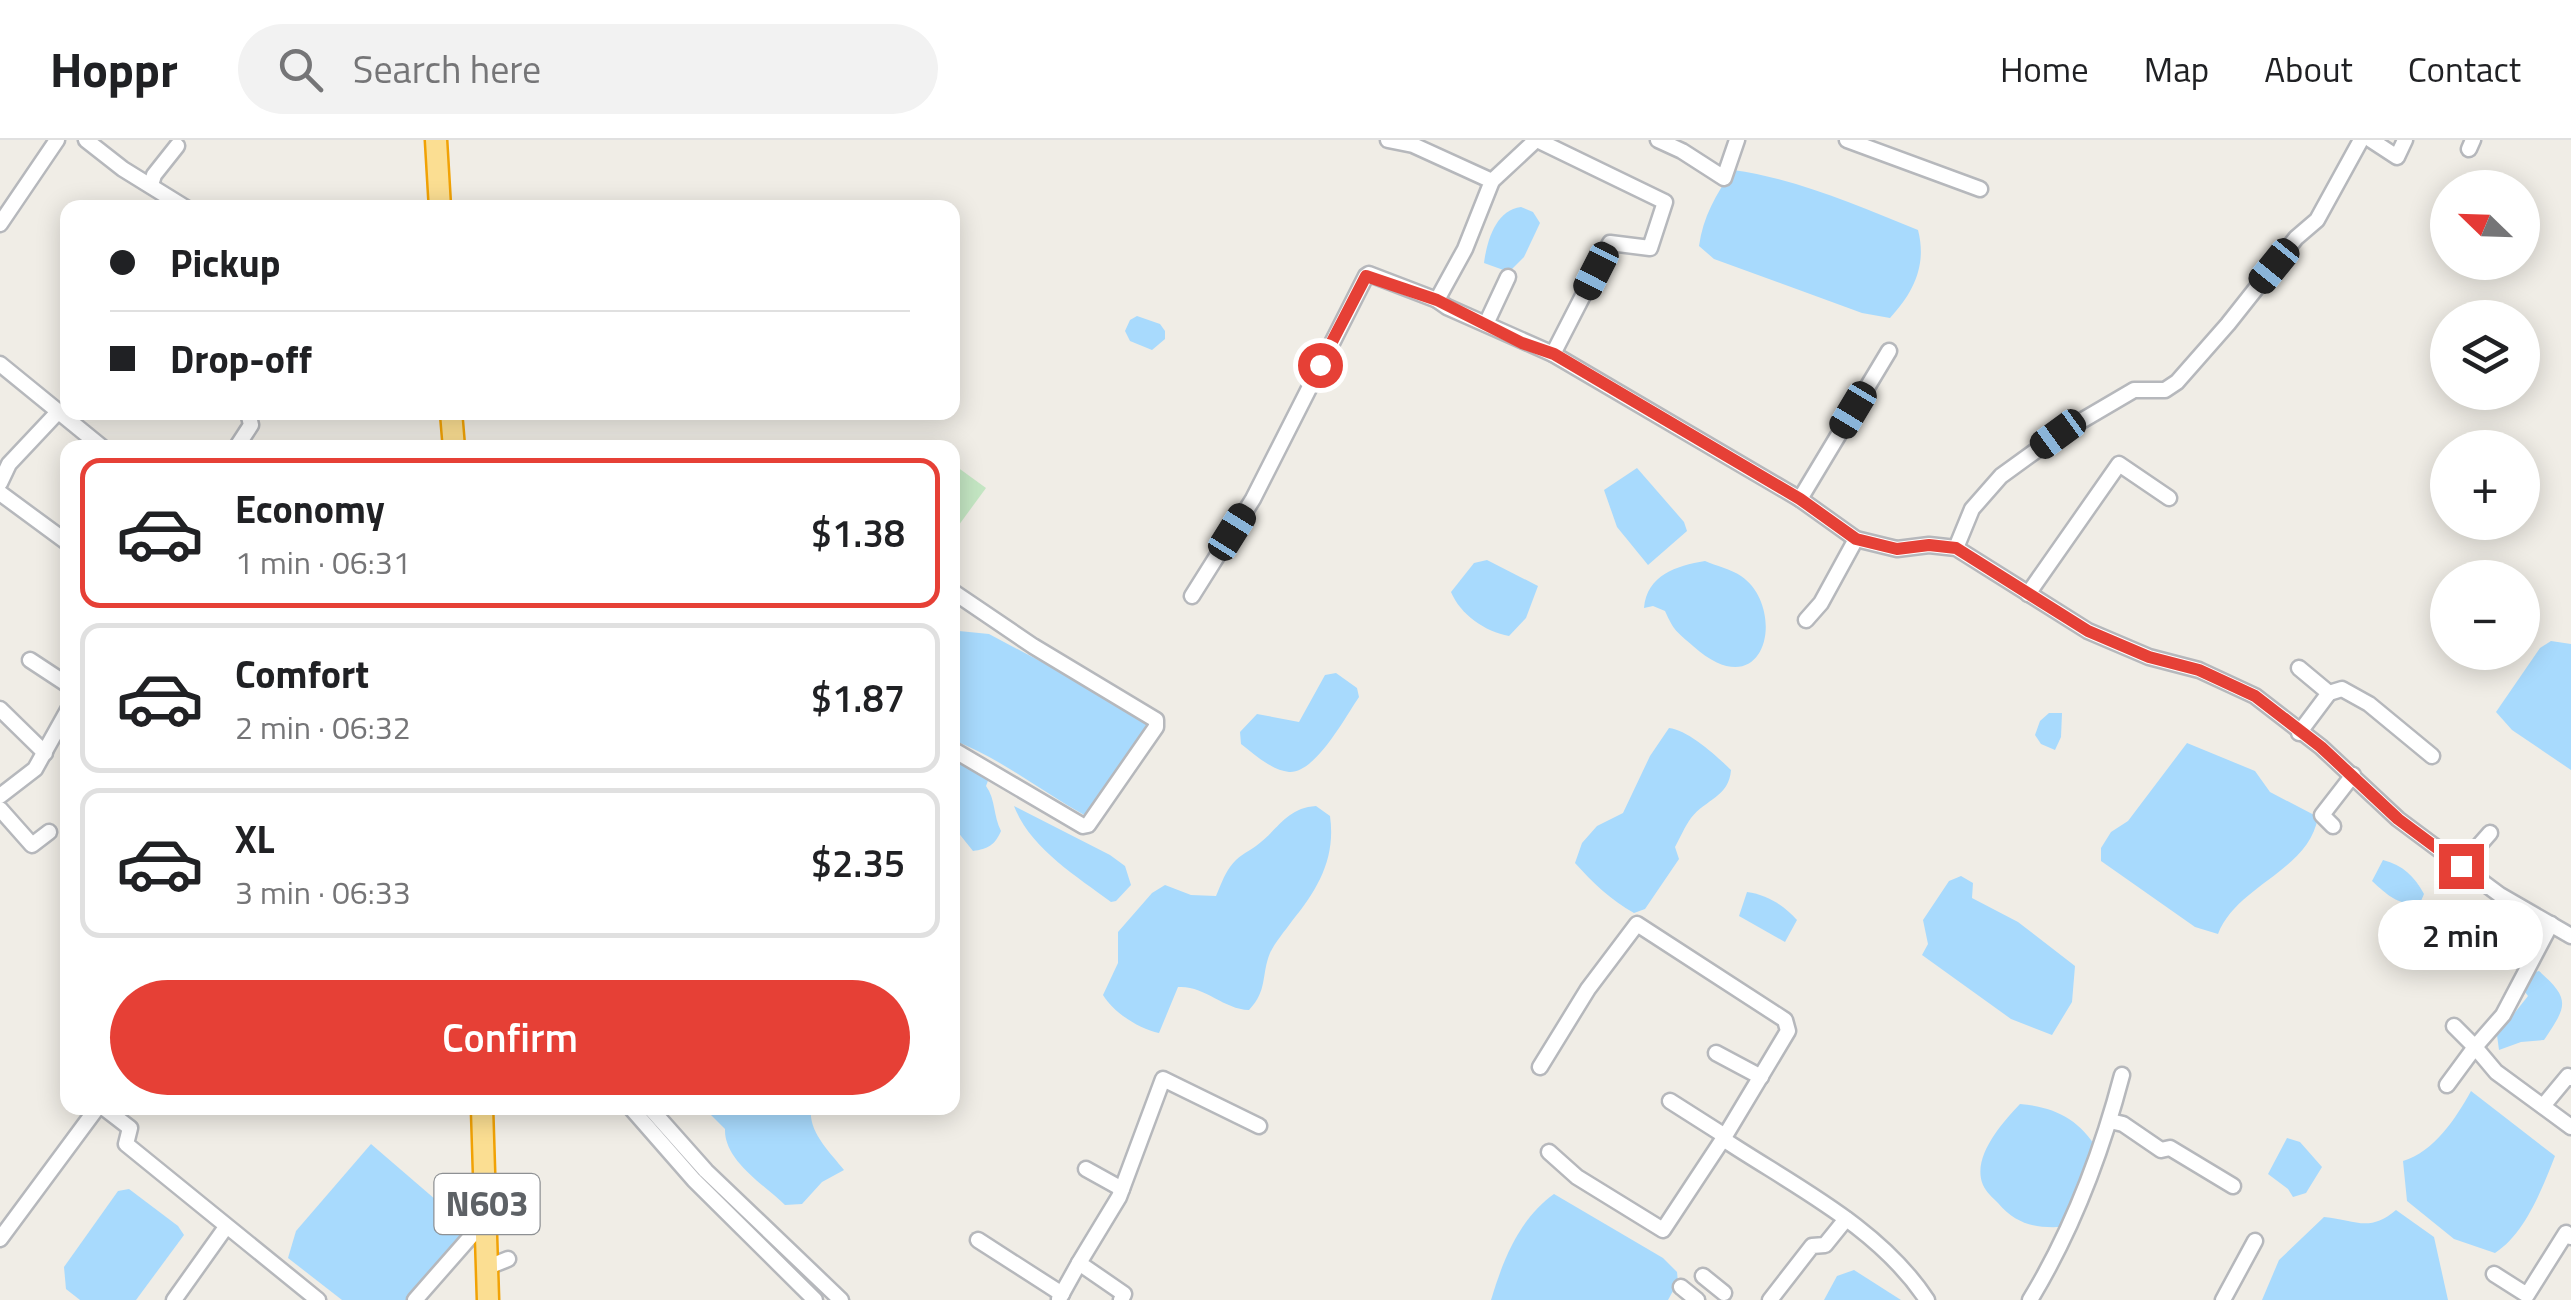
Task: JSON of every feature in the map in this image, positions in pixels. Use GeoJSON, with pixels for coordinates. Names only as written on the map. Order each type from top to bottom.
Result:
{"type":"FeatureCollection","features":[{"type":"Feature","properties":{"kind":"highway"},"geometry":{"type":"LineString","coordinates":[[436,140],[440,200]]}},
{"type":"Feature","properties":{"kind":"highway","name":"N603"},"geometry":{"type":"LineString","coordinates":[[483,1115],[488,1217],[498,1263],[488,1300]]}},
{"type":"Feature","properties":{"kind":"street"},"geometry":{"type":"LineString","coordinates":[[86,140],[173,200]]}},
{"type":"Feature","properties":{"kind":"street"},"geometry":{"type":"LineString","coordinates":[[1388,140],[1413,144],[1492,182]]}},
{"type":"Feature","properties":{"kind":"street"},"geometry":{"type":"LineString","coordinates":[[1437,300],[1465,249],[1492,182],[1536,140],[1665,202],[1650,248],[1610,243],[1554,354]]}},
{"type":"Feature","properties":{"kind":"street"},"geometry":{"type":"LineString","coordinates":[[1658,140],[1724,178],[1737,140]]}},
{"type":"Feature","properties":{"kind":"street"},"geometry":{"type":"LineString","coordinates":[[1847,140],[1980,189]]}},
{"type":"Feature","properties":{"kind":"street"},"geometry":{"type":"LineString","coordinates":[[1956,548],[1972,509],[2001,476],[2058,434],[2134,390],[2165,390],[2177,382],[2296,238],[2317,220],[2361,140]]}},
{"type":"Feature","properties":{"kind":"street"},"geometry":{"type":"LineString","coordinates":[[2372,140],[2394,157],[2399,156],[2405,140]]}},
{"type":"Feature","properties":{"kind":"street"},"geometry":{"type":"LineString","coordinates":[[0,224],[48,142]]}},
{"type":"Feature","properties":{"kind":"street"},"geometry":{"type":"LineString","coordinates":[[151,186],[176,142]]}},
{"type":"Feature","properties":{"kind":"street"},"geometry":{"type":"LineString","coordinates":[[1192,596],[1252,499],[1366,276],[1437,300],[1554,354],[1800,499],[1856,539],[1897,549],[1929,545],[1956,548],[2088,631],[2149,657],[2199,670],[2255,696],[2353,775],[2398,819],[2500,895],[2571,936]]}},
{"type":"Feature","properties":{"kind":"street"},"geometry":{"type":"LineString","coordinates":[[1486,324],[1508,277]]}},
{"type":"Feature","properties":{"kind":"street"},"geometry":{"type":"LineString","coordinates":[[1800,499],[1889,351]]}},
{"type":"Feature","properties":{"kind":"street"},"geometry":{"type":"LineString","coordinates":[[0,364],[60,415]]}},
{"type":"Feature","properties":{"kind":"street"},"geometry":{"type":"LineString","coordinates":[[0,483],[4,459],[57,413]]}},
{"type":"Feature","properties":{"kind":"street"},"geometry":{"type":"LineString","coordinates":[[66,420],[92,440]]}},
{"type":"Feature","properties":{"kind":"street"},"geometry":{"type":"LineString","coordinates":[[2028,594],[2120,464],[2168,498]]}},
{"type":"Feature","properties":{"kind":"street"},"geometry":{"type":"LineString","coordinates":[[0,493],[60,536]]}},
{"type":"Feature","properties":{"kind":"street"},"geometry":{"type":"LineString","coordinates":[[1806,620],[1839,574],[1856,539]]}},
{"type":"Feature","properties":{"kind":"street"},"geometry":{"type":"LineString","coordinates":[[960,596],[1156,720],[1156,727],[1094,820],[1083,826],[960,754]]}},
{"type":"Feature","properties":{"kind":"street"},"geometry":{"type":"LineString","coordinates":[[30,660],[60,681]]}},
{"type":"Feature","properties":{"kind":"street"},"geometry":{"type":"LineString","coordinates":[[2300,668],[2330,693]]}},
{"type":"Feature","properties":{"kind":"street"},"geometry":{"type":"LineString","coordinates":[[2299,733],[2330,693],[2342,689],[2368,704],[2432,756]]}},
{"type":"Feature","properties":{"kind":"street"},"geometry":{"type":"LineString","coordinates":[[0,709],[46,754]]}},
{"type":"Feature","properties":{"kind":"street"},"geometry":{"type":"LineString","coordinates":[[0,796],[35,769],[60,726]]}},
{"type":"Feature","properties":{"kind":"street"},"geometry":{"type":"LineString","coordinates":[[2334,826],[2322,815],[2353,775]]}},
{"type":"Feature","properties":{"kind":"street"},"geometry":{"type":"LineString","coordinates":[[0,810],[32,845],[49,832]]}},
{"type":"Feature","properties":{"kind":"street"},"geometry":{"type":"LineString","coordinates":[[2461,866],[2490,833]]}},
{"type":"Feature","properties":{"kind":"street"},"geometry":{"type":"LineString","coordinates":[[1540,1067],[1588,989],[1637,924],[1785,1020],[1788,1031],[1663,1230],[1577,1177],[1549,1152]]}},
{"type":"Feature","properties":{"kind":"street"},"geometry":{"type":"LineString","coordinates":[[2447,1086],[2503,1015],[2551,924]]}},
{"type":"Feature","properties":{"kind":"street"},"geometry":{"type":"LineString","coordinates":[[2454,1026],[2496,1072],[2571,1127]]}},
{"type":"Feature","properties":{"kind":"street"},"geometry":{"type":"LineString","coordinates":[[1716,1053],[1761,1076]]}},
{"type":"Feature","properties":{"kind":"street"},"geometry":{"type":"LineString","coordinates":[[2030,1300],[2072,1224],[2110,1121],[2122,1076]]}},
{"type":"Feature","properties":{"kind":"street"},"geometry":{"type":"LineString","coordinates":[[2543,1106],[2568,1076],[2571,1078]]}},
{"type":"Feature","properties":{"kind":"street"},"geometry":{"type":"LineString","coordinates":[[978,1240],[1060,1297],[1122,1189],[1162,1079],[1258,1126]]}},
{"type":"Feature","properties":{"kind":"street"},"geometry":{"type":"LineString","coordinates":[[1670,1101],[1846,1219],[1907,1270],[1927,1300]]}},
{"type":"Feature","properties":{"kind":"street"},"geometry":{"type":"LineString","coordinates":[[0,1239],[95,1115]]}},
{"type":"Feature","properties":{"kind":"street"},"geometry":{"type":"LineString","coordinates":[[110,1115],[130,1128],[126,1144],[318,1300]]}},
{"type":"Feature","properties":{"kind":"street"},"geometry":{"type":"LineString","coordinates":[[637,1115],[694,1180],[816,1300]]}},
{"type":"Feature","properties":{"kind":"street"},"geometry":{"type":"LineString","coordinates":[[656,1115],[706,1171],[840,1300]]}},
{"type":"Feature","properties":{"kind":"street"},"geometry":{"type":"LineString","coordinates":[[2110,1121],[2123,1124],[2161,1150],[2170,1148],[2233,1186]]}},
{"type":"Feature","properties":{"kind":"street"},"geometry":{"type":"LineString","coordinates":[[1086,1169],[1122,1189]]}},
{"type":"Feature","properties":{"kind":"street"},"geometry":{"type":"LineString","coordinates":[[415,1300],[488,1217]]}},
{"type":"Feature","properties":{"kind":"street"},"geometry":{"type":"LineString","coordinates":[[1770,1300],[1812,1246],[1825,1246],[1846,1219]]}},
{"type":"Feature","properties":{"kind":"street"},"geometry":{"type":"LineString","coordinates":[[174,1300],[226,1227]]}},
{"type":"Feature","properties":{"kind":"street"},"geometry":{"type":"LineString","coordinates":[[2494,1274],[2526,1295],[2566,1233],[2571,1237]]}},
{"type":"Feature","properties":{"kind":"street"},"geometry":{"type":"LineString","coordinates":[[2223,1300],[2254,1241]]}},
{"type":"Feature","properties":{"kind":"street"},"geometry":{"type":"LineString","coordinates":[[1078,1263],[1124,1294],[1121,1300]]}},
{"type":"Feature","properties":{"kind":"street"},"geometry":{"type":"LineString","coordinates":[[1702,1276],[1725,1292]]}},
{"type":"Feature","properties":{"kind":"street"},"geometry":{"type":"LineString","coordinates":[[1682,1287],[1697,1300]]}},
{"type":"Feature","properties":{"kind":"green space"},"geometry":{"type":"Polygon","coordinates":[[[960,469],[986,488],[960,523],[960,469]]]}},
{"type":"Feature","properties":{"kind":"water"},"geometry":{"type":"Polygon","coordinates":[[[1733,170],[1804,187],[1918,230],[1921,255],[1916,277],[1890,318],[1862,313],[1714,259],[1699,246],[1711,206],[1733,170]]]}},
{"type":"Feature","properties":{"kind":"water"},"geometry":{"type":"Polygon","coordinates":[[[1521,207],[1533,212],[1540,223],[1524,257],[1509,272],[1484,263],[1490,236],[1499,220],[1521,207]]]}},
{"type":"Feature","properties":{"kind":"water"},"geometry":{"type":"Polygon","coordinates":[[[1137,316],[1160,324],[1165,331],[1165,339],[1152,350],[1130,341],[1125,331],[1137,316]]]}},
{"type":"Feature","properties":{"kind":"water"},"geometry":{"type":"Polygon","coordinates":[[[1637,468],[1684,522],[1687,531],[1648,565],[1617,527],[1604,490],[1637,468]]]}},
{"type":"Feature","properties":{"kind":"water"},"geometry":{"type":"Polygon","coordinates":[[[1487,560],[1538,586],[1526,618],[1509,636],[1474,621],[1451,592],[1474,563],[1487,560]]]}},
{"type":"Feature","properties":{"kind":"water"},"geometry":{"type":"Polygon","coordinates":[[[1705,561],[1741,576],[1755,591],[1764,610],[1766,629],[1762,647],[1753,661],[1738,667],[1718,663],[1693,646],[1676,630],[1665,611],[1653,606],[1644,608],[1657,580],[1674,569],[1705,561]]]}},
{"type":"Feature","properties":{"kind":"water"},"geometry":{"type":"Polygon","coordinates":[[[960,631],[989,634],[1113,700],[1149,726],[1126,770],[1086,816],[960,743],[960,631]]]}},
{"type":"Feature","properties":{"kind":"water"},"geometry":{"type":"Polygon","coordinates":[[[2551,641],[2571,644],[2571,770],[2512,730],[2496,712],[2525,670],[2540,670],[2540,648],[2551,641]]]}},
{"type":"Feature","properties":{"kind":"water"},"geometry":{"type":"Polygon","coordinates":[[[1336,673],[1357,688],[1359,697],[1309,764],[1299,770],[1282,771],[1241,744],[1240,732],[1257,714],[1299,722],[1325,675],[1336,673]]]}},
{"type":"Feature","properties":{"kind":"water"},"geometry":{"type":"Polygon","coordinates":[[[2049,713],[2062,713],[2061,737],[2055,750],[2041,744],[2035,735],[2040,721],[2049,713]]]}},
{"type":"Feature","properties":{"kind":"water"},"geometry":{"type":"Polygon","coordinates":[[[1669,728],[1685,733],[1731,770],[1721,792],[1691,818],[1675,847],[1679,859],[1645,909],[1634,913],[1603,891],[1575,863],[1582,843],[1597,826],[1623,813],[1650,756],[1669,728]]]}},
{"type":"Feature","properties":{"kind":"water"},"geometry":{"type":"Polygon","coordinates":[[[2187,743],[2255,771],[2270,792],[2318,817],[2312,836],[2301,851],[2240,903],[2218,934],[2195,927],[2101,861],[2101,848],[2111,832],[2128,821],[2187,743]]]}},
{"type":"Feature","properties":{"kind":"water"},"geometry":{"type":"Polygon","coordinates":[[[960,763],[989,778],[986,786],[1001,831],[993,843],[973,851],[960,835],[960,763]]]}},
{"type":"Feature","properties":{"kind":"water"},"geometry":{"type":"Polygon","coordinates":[[[1014,806],[1110,855],[1125,866],[1131,885],[1111,902],[1042,848],[1014,806]]]}},
{"type":"Feature","properties":{"kind":"water"},"geometry":{"type":"Polygon","coordinates":[[[1316,806],[1330,816],[1330,846],[1323,872],[1272,949],[1262,989],[1249,1010],[1178,987],[1159,1033],[1135,1024],[1113,1008],[1103,995],[1118,963],[1118,932],[1152,893],[1165,885],[1191,895],[1216,896],[1236,860],[1290,815],[1316,806]]]}},
{"type":"Feature","properties":{"kind":"water"},"geometry":{"type":"Polygon","coordinates":[[[2383,860],[2412,877],[2424,894],[2421,901],[2401,902],[2372,881],[2383,860]]]}},
{"type":"Feature","properties":{"kind":"water"},"geometry":{"type":"Polygon","coordinates":[[[1961,876],[1973,883],[1972,898],[2018,922],[2075,966],[2072,1002],[2052,1035],[2011,1019],[1922,955],[1928,944],[1923,920],[1949,881],[1961,876]]]}},
{"type":"Feature","properties":{"kind":"water"},"geometry":{"type":"Polygon","coordinates":[[[1747,892],[1775,902],[1797,920],[1785,942],[1739,916],[1747,892]]]}},
{"type":"Feature","properties":{"kind":"water"},"geometry":{"type":"Polygon","coordinates":[[[2539,971],[2561,996],[2557,1019],[2544,1040],[2521,1042],[2499,1050],[2497,1035],[2528,996],[2519,984],[2528,974],[2539,971]]]}},
{"type":"Feature","properties":{"kind":"water"},"geometry":{"type":"Polygon","coordinates":[[[2471,1091],[2555,1156],[2524,1223],[2495,1253],[2454,1239],[2407,1201],[2403,1161],[2434,1142],[2471,1091]]]}},
{"type":"Feature","properties":{"kind":"water"},"geometry":{"type":"Polygon","coordinates":[[[2020,1104],[2065,1116],[2083,1130],[2098,1150],[2060,1227],[2019,1220],[1983,1185],[1980,1174],[1985,1152],[2020,1104]]]}},
{"type":"Feature","properties":{"kind":"water"},"geometry":{"type":"Polygon","coordinates":[[[711,1115],[811,1115],[816,1133],[844,1170],[822,1182],[802,1204],[785,1205],[738,1162],[726,1141],[725,1129],[711,1115]]]}},
{"type":"Feature","properties":{"kind":"water"},"geometry":{"type":"Polygon","coordinates":[[[2287,1138],[2300,1142],[2322,1167],[2306,1193],[2293,1197],[2268,1174],[2287,1138]]]}},
{"type":"Feature","properties":{"kind":"water"},"geometry":{"type":"Polygon","coordinates":[[[371,1144],[472,1231],[413,1300],[342,1300],[288,1258],[296,1231],[371,1144]]]}},
{"type":"Feature","properties":{"kind":"water"},"geometry":{"type":"Polygon","coordinates":[[[129,1189],[178,1226],[184,1235],[136,1300],[80,1300],[66,1289],[64,1267],[118,1191],[129,1189]]]}},
{"type":"Feature","properties":{"kind":"water"},"geometry":{"type":"Polygon","coordinates":[[[1554,1194],[1663,1258],[1677,1272],[1678,1282],[1668,1300],[1491,1300],[1514,1241],[1531,1215],[1554,1194]]]}},
{"type":"Feature","properties":{"kind":"water"},"geometry":{"type":"Polygon","coordinates":[[[2396,1210],[2434,1237],[2448,1300],[2262,1300],[2279,1260],[2324,1217],[2370,1223],[2396,1210]]]}},
{"type":"Feature","properties":{"kind":"water"},"geometry":{"type":"Polygon","coordinates":[[[1854,1270],[1901,1300],[1824,1300],[1837,1276],[1854,1270]]]}},
{"type":"Feature","properties":{"kind":"route"},"geometry":{"type":"LineString","coordinates":[[1320,365],[1366,276],[1370,274],[1437,300],[1522,343],[1554,354],[1800,499],[1856,539],[1897,549],[1929,545],[1956,548],[2088,631],[2149,657],[2199,670],[2255,696],[2321,747],[2398,819],[2461,866]]}}]}
